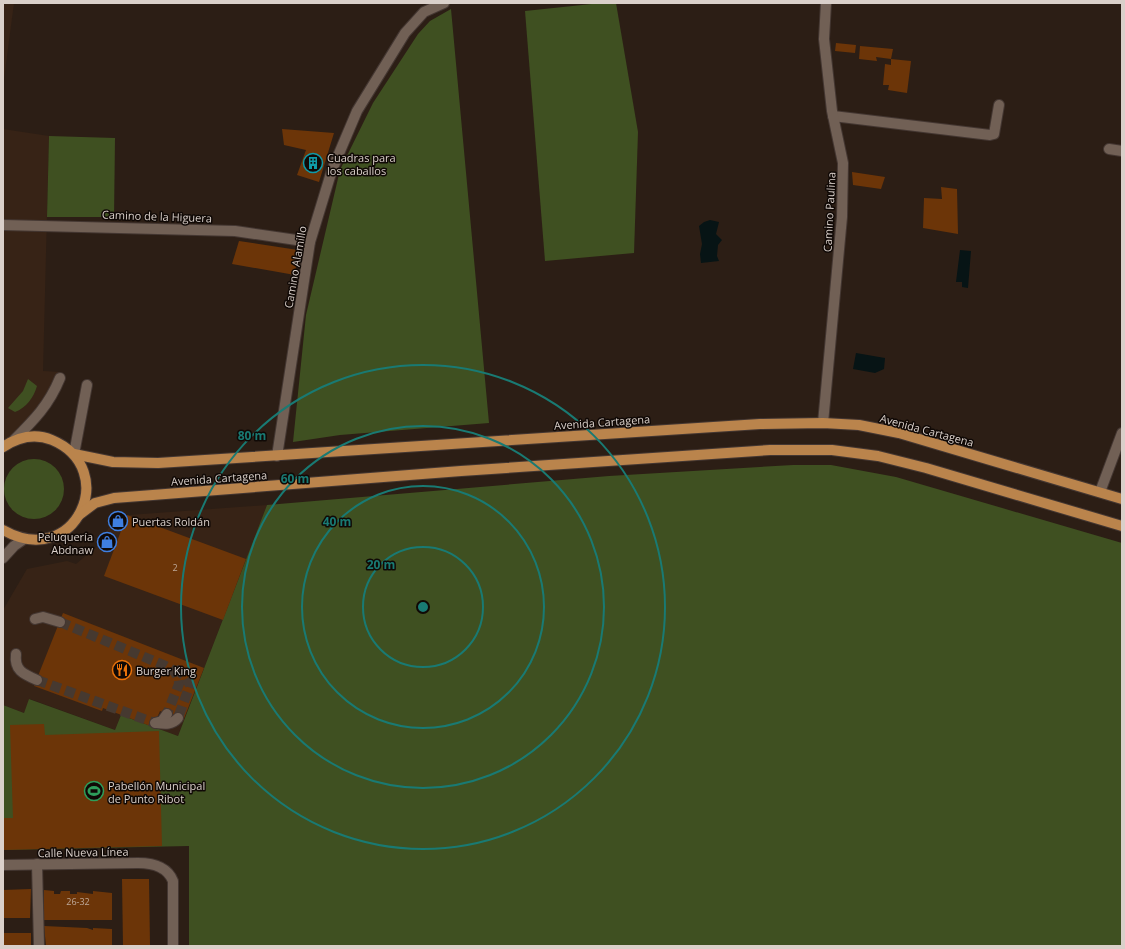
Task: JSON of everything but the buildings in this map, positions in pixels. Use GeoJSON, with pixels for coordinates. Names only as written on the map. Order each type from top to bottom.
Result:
{"type":"FeatureCollection","features":[{"type":"Feature","properties":{"kind":"main road","name":"Avenida Cartagena"},"geometry":{"type":"LineString","coordinates":[[74,454],[113,462],[158,464],[760,424],[823,423],[859,425],[899,433],[1122,499]]}},
{"type":"Feature","properties":{"kind":"main road"},"geometry":{"type":"LineString","coordinates":[[3,447],[14,440],[30,436],[46,438],[61,444],[74,454],[83,468],[86,484],[85,500],[79,516]]}},
{"type":"Feature","properties":{"kind":"main road","name":"Avenida Cartagena"},"geometry":{"type":"LineString","coordinates":[[24,539],[48,539],[55,536],[95,504],[114,498],[461,471],[770,450],[832,450],[878,456],[926,468],[1122,526]]}},
{"type":"Feature","properties":{"kind":"main road"},"geometry":{"type":"LineString","coordinates":[[3,530],[24,539]]}},
{"type":"Feature","properties":{"kind":"street","name":"Camino Alamillo"},"geometry":{"type":"LineString","coordinates":[[277,456],[310,242],[332,170],[357,111],[404,33],[424,12],[444,3]]}},
{"type":"Feature","properties":{"kind":"street","name":"Camino Paulina"},"geometry":{"type":"LineString","coordinates":[[823,423],[842,217],[843,163],[833,116],[824,39],[826,3]]}},
{"type":"Feature","properties":{"kind":"street"},"geometry":{"type":"LineString","coordinates":[[833,116],[990,135],[994,134],[996,130],[999,106]]}},
{"type":"Feature","properties":{"kind":"street"},"geometry":{"type":"LineString","coordinates":[[1109,150],[1122,151]]}},
{"type":"Feature","properties":{"kind":"street","name":"Camino de la Higuera"},"geometry":{"type":"LineString","coordinates":[[3,225],[235,231],[310,242]]}},
{"type":"Feature","properties":{"kind":"street"},"geometry":{"type":"LineString","coordinates":[[14,440],[40,414],[52,397],[60,378]]}},
{"type":"Feature","properties":{"kind":"street"},"geometry":{"type":"LineString","coordinates":[[74,454],[87,385]]}},
{"type":"Feature","properties":{"kind":"street"},"geometry":{"type":"LineString","coordinates":[[1100,492],[1122,433]]}},
{"type":"Feature","properties":{"kind":"street"},"geometry":{"type":"LineString","coordinates":[[3,558],[14,546],[24,539]]}},
{"type":"Feature","properties":{"kind":"street"},"geometry":{"type":"LineString","coordinates":[[35,619],[43,617],[60,622]]}},
{"type":"Feature","properties":{"kind":"street"},"geometry":{"type":"LineString","coordinates":[[16,654],[15,663],[18,668],[24,674],[37,680]]}},
{"type":"Feature","properties":{"kind":"street"},"geometry":{"type":"LineString","coordinates":[[167,714],[162,721],[156,723],[174,723],[178,718]]}},
{"type":"Feature","properties":{"kind":"street","name":"Calle Nueva Línea"},"geometry":{"type":"LineString","coordinates":[[3,865],[147,863],[163,868],[173,880],[173,946]]}},
{"type":"Feature","properties":{"kind":"street"},"geometry":{"type":"LineString","coordinates":[[37,864],[39,946]]}},
{"type":"Feature","properties":{"kind":"shaded area"},"geometry":{"type":"Polygon","coordinates":[[[3,3],[14,3],[3,87],[3,3]]]}},
{"type":"Feature","properties":{"kind":"shaded area"},"geometry":{"type":"Polygon","coordinates":[[[3,129],[49,136],[43,371],[61,372],[52,397],[3,447],[3,129]]]}},
{"type":"Feature","properties":{"kind":"shaded area"},"geometry":{"type":"Polygon","coordinates":[[[710,220],[719,222],[716,234],[722,240],[718,245],[717,256],[719,261],[701,263],[700,254],[702,244],[699,226],[710,220]]]}},
{"type":"Feature","properties":{"kind":"shaded area"},"geometry":{"type":"Polygon","coordinates":[[[960,250],[971,251],[968,288],[962,287],[962,282],[956,282],[960,250]]]}},
{"type":"Feature","properties":{"kind":"shaded area"},"geometry":{"type":"Polygon","coordinates":[[[856,353],[885,358],[884,369],[875,373],[853,369],[856,353]]]}},
{"type":"Feature","properties":{"kind":"shaded area"},"geometry":{"type":"Polygon","coordinates":[[[267,505],[178,736],[121,715],[115,730],[30,699],[24,713],[3,705],[3,610],[27,569],[67,561],[76,564],[100,544],[115,516],[267,505]]]}},
{"type":"Feature","properties":{"kind":"green space"},"geometry":{"type":"Polygon","coordinates":[[[601,3],[616,3],[638,132],[634,253],[545,261],[525,11],[601,3]]]}},
{"type":"Feature","properties":{"kind":"green space"},"geometry":{"type":"Polygon","coordinates":[[[451,9],[489,423],[340,435],[293,442],[306,315],[340,170],[373,103],[418,34],[430,21],[451,9]]]}},
{"type":"Feature","properties":{"kind":"green space"},"geometry":{"type":"Polygon","coordinates":[[[49,136],[115,138],[114,217],[47,217],[49,136]]]}},
{"type":"Feature","properties":{"kind":"green space"},"geometry":{"type":"Polygon","coordinates":[[[28,379],[37,386],[36,390],[26,405],[15,412],[8,408],[23,391],[28,379]]]}},
{"type":"Feature","properties":{"kind":"green space"},"geometry":{"type":"Polygon","coordinates":[[[34,459],[51,464],[59,472],[64,489],[59,506],[51,514],[34,519],[17,514],[9,506],[4,489],[9,472],[17,464],[34,459]]]}},
{"type":"Feature","properties":{"kind":"green space"},"geometry":{"type":"Polygon","coordinates":[[[793,465],[831,465],[896,477],[1122,543],[1122,946],[189,946],[189,846],[3,850],[3,705],[24,713],[29,699],[115,730],[121,715],[178,736],[267,505],[609,476],[793,465]]]}},
{"type":"Feature","properties":{"kind":"tunnel"},"geometry":{"type":"LineString","coordinates":[[60,622],[166,666],[173,671],[177,675],[179,684],[167,714]]}},
{"type":"Feature","properties":{"kind":"tunnel"},"geometry":{"type":"LineString","coordinates":[[175,669],[184,675],[190,685],[178,718]]}},
{"type":"Feature","properties":{"kind":"tunnel"},"geometry":{"type":"LineString","coordinates":[[37,680],[155,723]]}},
{"type":"Feature","properties":{"kind":"place","name":"Cuadras para los caballos"},"geometry":{"type":"Point","coordinates":[313,163]}},
{"type":"Feature","properties":{"kind":"place","name":"Puertas Roldán"},"geometry":{"type":"Point","coordinates":[118,521]}},
{"type":"Feature","properties":{"kind":"place","name":"Peluquería Abdnaw"},"geometry":{"type":"Point","coordinates":[107,542]}},
{"type":"Feature","properties":{"kind":"place","name":"Burger King"},"geometry":{"type":"Point","coordinates":[122,670]}},
{"type":"Feature","properties":{"kind":"place","name":"Pabellón Municipal de Punto Ribot"},"geometry":{"type":"Point","coordinates":[94,791]}}]}
